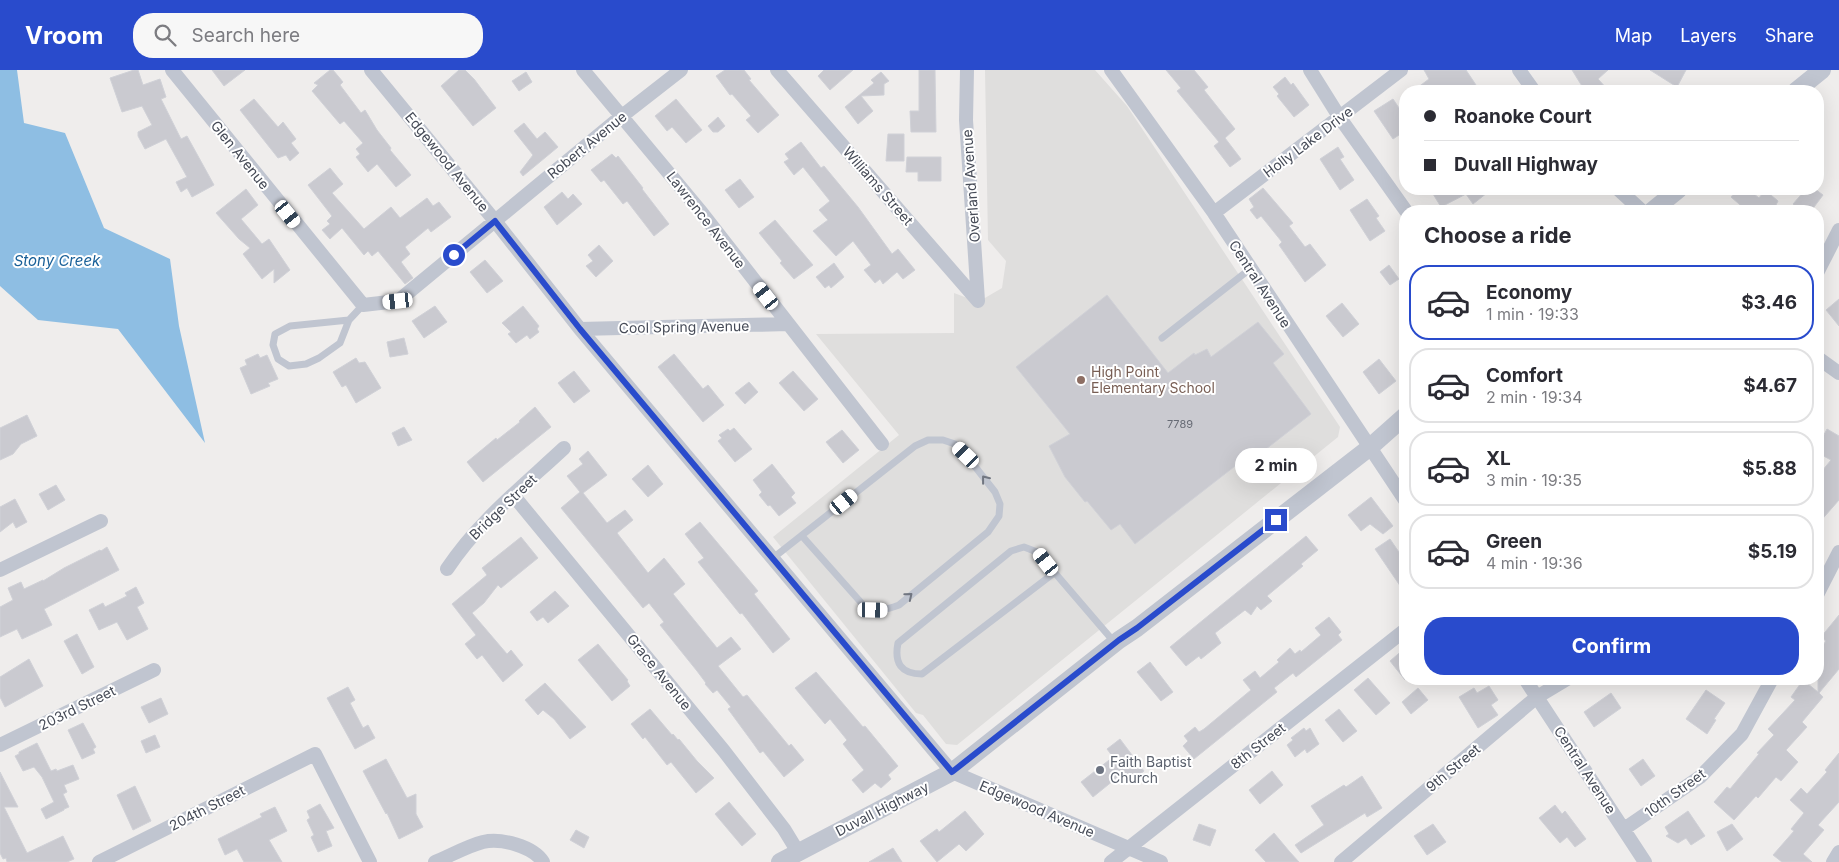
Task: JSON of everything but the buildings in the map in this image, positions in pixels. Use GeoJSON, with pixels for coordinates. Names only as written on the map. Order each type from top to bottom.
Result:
{"type":"FeatureCollection","features":[{"type":"Feature","properties":{"kind":"street","name":"Glen Avenue"},"geometry":{"type":"LineString","coordinates":[[172,70],[363,305]]}},
{"type":"Feature","properties":{"kind":"street","name":"Edgewood Avenue"},"geometry":{"type":"LineString","coordinates":[[371,70],[495,221],[580,329],[952,772],[1161,862]]}},
{"type":"Feature","properties":{"kind":"street","name":"Lawrence Avenue"},"geometry":{"type":"LineString","coordinates":[[583,70],[702,213],[882,444]]}},
{"type":"Feature","properties":{"kind":"street","name":"Robert Avenue"},"geometry":{"type":"LineString","coordinates":[[363,305],[398,301],[622,116],[682,70]]}},
{"type":"Feature","properties":{"kind":"street","name":"Williams Street"},"geometry":{"type":"LineString","coordinates":[[777,70],[978,301]]}},
{"type":"Feature","properties":{"kind":"street","name":"Overland Avenue"},"geometry":{"type":"LineString","coordinates":[[967,70],[966,120],[978,301]]}},
{"type":"Feature","properties":{"kind":"street","name":"Central Avenue"},"geometry":{"type":"LineString","coordinates":[[1111,70],[1214,213],[1399,491]]}},
{"type":"Feature","properties":{"kind":"street"},"geometry":{"type":"LineString","coordinates":[[1310,70],[1340,118],[1402,205]]}},
{"type":"Feature","properties":{"kind":"street","name":"Holly Lake Drive"},"geometry":{"type":"LineString","coordinates":[[1214,213],[1401,70]]}},
{"type":"Feature","properties":{"kind":"street"},"geometry":{"type":"LineString","coordinates":[[1519,70],[1530,85]]}},
{"type":"Feature","properties":{"kind":"street"},"geometry":{"type":"LineString","coordinates":[[1803,85],[1822,70]]}},
{"type":"Feature","properties":{"kind":"street"},"geometry":{"type":"LineString","coordinates":[[1625,195],[1635,205]]}},
{"type":"Feature","properties":{"kind":"street"},"geometry":{"type":"LineString","coordinates":[[1659,205],[1672,195]]}},
{"type":"Feature","properties":{"kind":"street"},"geometry":{"type":"LineString","coordinates":[[1824,259],[1839,230]]}},
{"type":"Feature","properties":{"kind":"street","name":"Cool Spring Avenue"},"geometry":{"type":"LineString","coordinates":[[580,329],[788,324]]}},
{"type":"Feature","properties":{"kind":"street"},"geometry":{"type":"LineString","coordinates":[[1824,362],[1839,373]]}},
{"type":"Feature","properties":{"kind":"street","name":"Duvall Highway"},"geometry":{"type":"LineString","coordinates":[[780,862],[952,772],[1369,448],[1399,421]]}},
{"type":"Feature","properties":{"kind":"street","name":"Bridge Street"},"geometry":{"type":"LineString","coordinates":[[447,569],[460,550],[493,512],[564,448]]}},
{"type":"Feature","properties":{"kind":"street","name":"Grace Avenue"},"geometry":{"type":"LineString","coordinates":[[513,495],[724,751],[784,829],[798,852]]}},
{"type":"Feature","properties":{"kind":"street"},"geometry":{"type":"LineString","coordinates":[[0,570],[101,521]]}},
{"type":"Feature","properties":{"kind":"street"},"geometry":{"type":"LineString","coordinates":[[1824,581],[1839,552]]}},
{"type":"Feature","properties":{"kind":"street","name":"8th Street"},"geometry":{"type":"LineString","coordinates":[[1111,862],[1399,635]]}},
{"type":"Feature","properties":{"kind":"street","name":"203rd Street"},"geometry":{"type":"LineString","coordinates":[[0,745],[154,670]]}},
{"type":"Feature","properties":{"kind":"street","name":"Central Avenue"},"geometry":{"type":"LineString","coordinates":[[1529,685],[1645,862]]}},
{"type":"Feature","properties":{"kind":"street","name":"9th Street"},"geometry":{"type":"LineString","coordinates":[[1342,862],[1537,697],[1557,685]]}},
{"type":"Feature","properties":{"kind":"street","name":"10th Street"},"geometry":{"type":"LineString","coordinates":[[1624,828],[1700,777],[1742,734],[1769,685]]}},
{"type":"Feature","properties":{"kind":"street","name":"204th Street"},"geometry":{"type":"LineString","coordinates":[[99,862],[314,754],[370,862]]}},
{"type":"Feature","properties":{"kind":"street"},"geometry":{"type":"LineString","coordinates":[[435,862],[483,842],[507,842],[527,848],[541,858],[543,862]]}},
{"type":"Feature","properties":{"kind":"street"},"geometry":{"type":"LineString","coordinates":[[1834,862],[1839,852]]}},
{"type":"Feature","properties":{"kind":"lane"},"geometry":{"type":"LineString","coordinates":[[1162,338],[1250,269]]}},
{"type":"Feature","properties":{"kind":"lane"},"geometry":{"type":"LineString","coordinates":[[349,320],[290,326],[275,334],[273,346],[278,359],[289,366],[306,364],[319,358],[340,343],[349,320],[363,305]]}},
{"type":"Feature","properties":{"kind":"lane"},"geometry":{"type":"LineString","coordinates":[[773,558],[914,446],[928,440],[943,440],[955,444],[995,492],[1000,504],[999,516],[988,532],[899,605],[886,610],[873,610],[865,607],[802,536]]}},
{"type":"Feature","properties":{"kind":"lane"},"geometry":{"type":"LineString","coordinates":[[1054,573],[922,674],[911,674],[900,666],[896,655],[898,643],[1011,551],[1024,548],[1037,552],[1115,644]]}},
{"type":"Feature","properties":{"kind":"shaded area","name":"High Point Elementary School"},"geometry":{"type":"Polygon","coordinates":[[[985,70],[1095,70],[1127,106],[1340,427],[1338,437],[957,745],[946,744],[923,715],[916,713],[773,537],[899,435],[816,334],[954,333],[954,293],[978,302],[1002,288],[1006,261],[988,240],[985,70]]]}},
{"type":"Feature","properties":{"kind":"water","name":"Stony Creek"},"geometry":{"type":"Polygon","coordinates":[[[0,70],[17,70],[24,123],[65,133],[104,228],[170,259],[179,326],[205,443],[118,329],[38,320],[0,286],[0,70]]]}},
{"type":"Feature","properties":{"kind":"place","name":"High Point Elementary School"},"geometry":{"type":"Point","coordinates":[1081,380]}},
{"type":"Feature","properties":{"kind":"place","name":"Faith Baptist Church"},"geometry":{"type":"Point","coordinates":[1100,770]}},
{"type":"Feature","properties":{"kind":"route"},"geometry":{"type":"LineString","coordinates":[[454,255],[495,221],[580,329],[952,772],[1119,640],[1276,520]]}}]}
